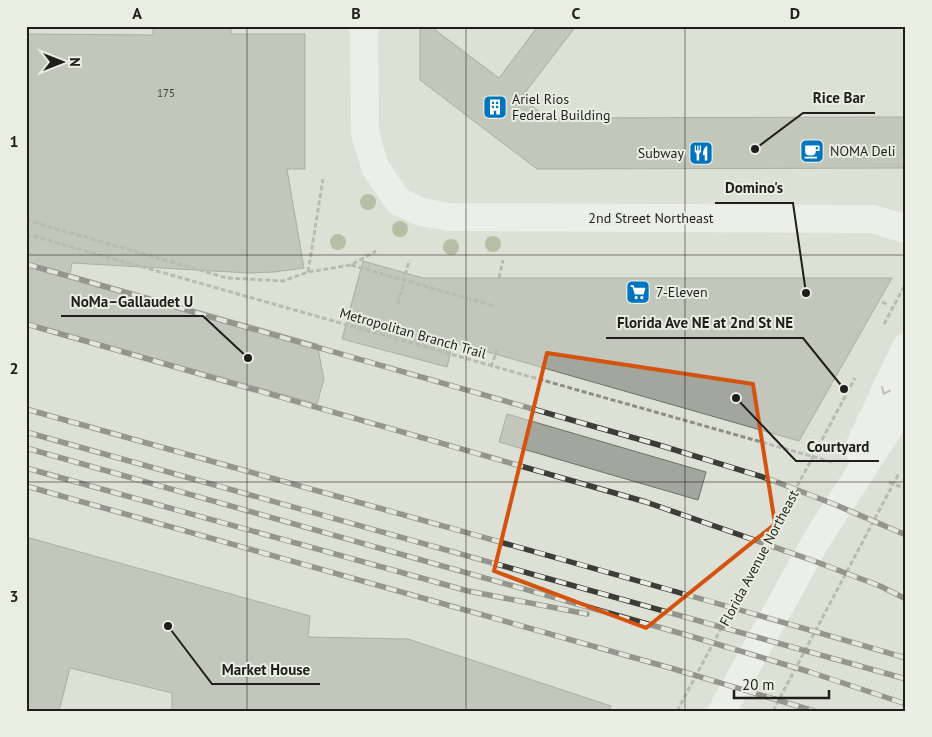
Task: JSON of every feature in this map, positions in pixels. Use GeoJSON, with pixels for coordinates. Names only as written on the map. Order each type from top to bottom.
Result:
{"type":"FeatureCollection","features":[{"type":"Feature","properties":{"kind":"street","name":"2nd Street Northeast"},"geometry":{"type":"LineString","coordinates":[[364,26],[365,133],[375,167],[398,201],[421,212],[449,216],[873,219],[906,229]]}},
{"type":"Feature","properties":{"kind":"street"},"geometry":{"type":"LineString","coordinates":[[722,711],[817,539],[906,347]]}},
{"type":"Feature","properties":{"kind":"street"},"geometry":{"type":"LineString","coordinates":[[817,539],[906,402]]}},
{"type":"Feature","properties":{"kind":"path"},"geometry":{"type":"LineString","coordinates":[[308,272],[323,179]]}},
{"type":"Feature","properties":{"kind":"path"},"geometry":{"type":"LineString","coordinates":[[26,220],[227,278],[283,281],[308,272],[351,265],[376,251]]}},
{"type":"Feature","properties":{"kind":"path","name":"Metropolitan Branch Trail"},"geometry":{"type":"LineString","coordinates":[[26,234],[795,450]]}},
{"type":"Feature","properties":{"kind":"path"},"geometry":{"type":"LineString","coordinates":[[398,304],[409,260]]}},
{"type":"Feature","properties":{"kind":"path"},"geometry":{"type":"LineString","coordinates":[[499,278],[503,260]]}},
{"type":"Feature","properties":{"kind":"path"},"geometry":{"type":"LineString","coordinates":[[351,265],[494,306]]}},
{"type":"Feature","properties":{"kind":"path"},"geometry":{"type":"LineString","coordinates":[[897,300],[906,284]]}},
{"type":"Feature","properties":{"kind":"path"},"geometry":{"type":"LineString","coordinates":[[882,302],[888,305]]}},
{"type":"Feature","properties":{"kind":"path"},"geometry":{"type":"LineString","coordinates":[[491,366],[496,350]]}},
{"type":"Feature","properties":{"kind":"path","name":"Florida Avenue Northeast"},"geometry":{"type":"LineString","coordinates":[[677,711],[841,404]]}},
{"type":"Feature","properties":{"kind":"path"},"geometry":{"type":"LineString","coordinates":[[773,711],[901,468]]}},
{"type":"Feature","properties":{"kind":"highlighted area"},"geometry":{"type":"Polygon","coordinates":[[[547,353],[753,384],[775,524],[646,628],[494,571],[547,353]]]}},
{"type":"Feature","properties":{"kind":"building"},"geometry":{"type":"Polygon","coordinates":[[[153,26],[231,26],[231,34],[305,34],[305,169],[287,169],[304,268],[249,273],[72,263],[70,274],[317,344],[324,379],[317,404],[26,322],[26,34],[153,35],[153,26]]]}},
{"type":"Feature","properties":{"kind":"building","name":"Ariel Rios Federal Building"},"geometry":{"type":"Polygon","coordinates":[[[420,26],[430,26],[499,78],[538,26],[576,26],[521,98],[548,118],[906,117],[906,168],[537,169],[420,80],[420,26]]]}},
{"type":"Feature","properties":{"kind":"building"},"geometry":{"type":"Polygon","coordinates":[[[363,261],[423,278],[892,278],[799,441],[453,342],[447,367],[342,339],[363,261]]]}},
{"type":"Feature","properties":{"kind":"building"},"geometry":{"type":"Polygon","coordinates":[[[507,414],[706,472],[698,500],[499,442],[507,414]]]}},
{"type":"Feature","properties":{"kind":"building"},"geometry":{"type":"Polygon","coordinates":[[[26,537],[310,616],[308,637],[408,639],[611,706],[610,711],[172,711],[172,693],[70,668],[59,711],[26,711],[26,537]]]}},
{"type":"Feature","properties":{"kind":"railway"},"geometry":{"type":"LineString","coordinates":[[26,264],[659,445],[769,479],[906,535]]}},
{"type":"Feature","properties":{"kind":"railway"},"geometry":{"type":"LineString","coordinates":[[26,324],[646,502],[814,561],[880,586],[906,599]]}},
{"type":"Feature","properties":{"kind":"railway"},"geometry":{"type":"LineString","coordinates":[[26,409],[576,563],[906,658]]}},
{"type":"Feature","properties":{"kind":"railway"},"geometry":{"type":"LineString","coordinates":[[26,432],[906,679]]}},
{"type":"Feature","properties":{"kind":"railway"},"geometry":{"type":"LineString","coordinates":[[26,448],[690,636],[810,672],[906,704]]}},
{"type":"Feature","properties":{"kind":"railway"},"geometry":{"type":"LineString","coordinates":[[26,468],[468,591],[587,614]]}},
{"type":"Feature","properties":{"kind":"railway"},"geometry":{"type":"LineString","coordinates":[[26,486],[674,669],[814,711]]}},
{"type":"Feature","properties":{"kind":"place","name":"Ariel Rios Federal Building"},"geometry":{"type":"Point","coordinates":[495,107]}},
{"type":"Feature","properties":{"kind":"place","name":"Rice Bar"},"geometry":{"type":"Point","coordinates":[755,149]}},
{"type":"Feature","properties":{"kind":"place","name":"NOMA Deli"},"geometry":{"type":"Point","coordinates":[812,151]}},
{"type":"Feature","properties":{"kind":"place","name":"Subway"},"geometry":{"type":"Point","coordinates":[701,153]}},
{"type":"Feature","properties":{"kind":"place","name":"7-Eleven"},"geometry":{"type":"Point","coordinates":[638,292]}},
{"type":"Feature","properties":{"kind":"place","name":"Domino's"},"geometry":{"type":"Point","coordinates":[806,293]}},
{"type":"Feature","properties":{"kind":"place","name":"NoMa–Gallaudet U"},"geometry":{"type":"Point","coordinates":[248,358]}},
{"type":"Feature","properties":{"kind":"place","name":"Florida Ave NE at 2nd St NE"},"geometry":{"type":"Point","coordinates":[844,389]}},
{"type":"Feature","properties":{"kind":"place","name":"Courtyard"},"geometry":{"type":"Point","coordinates":[736,398]}},
{"type":"Feature","properties":{"kind":"place","name":"Market House"},"geometry":{"type":"Point","coordinates":[168,626]}}]}
